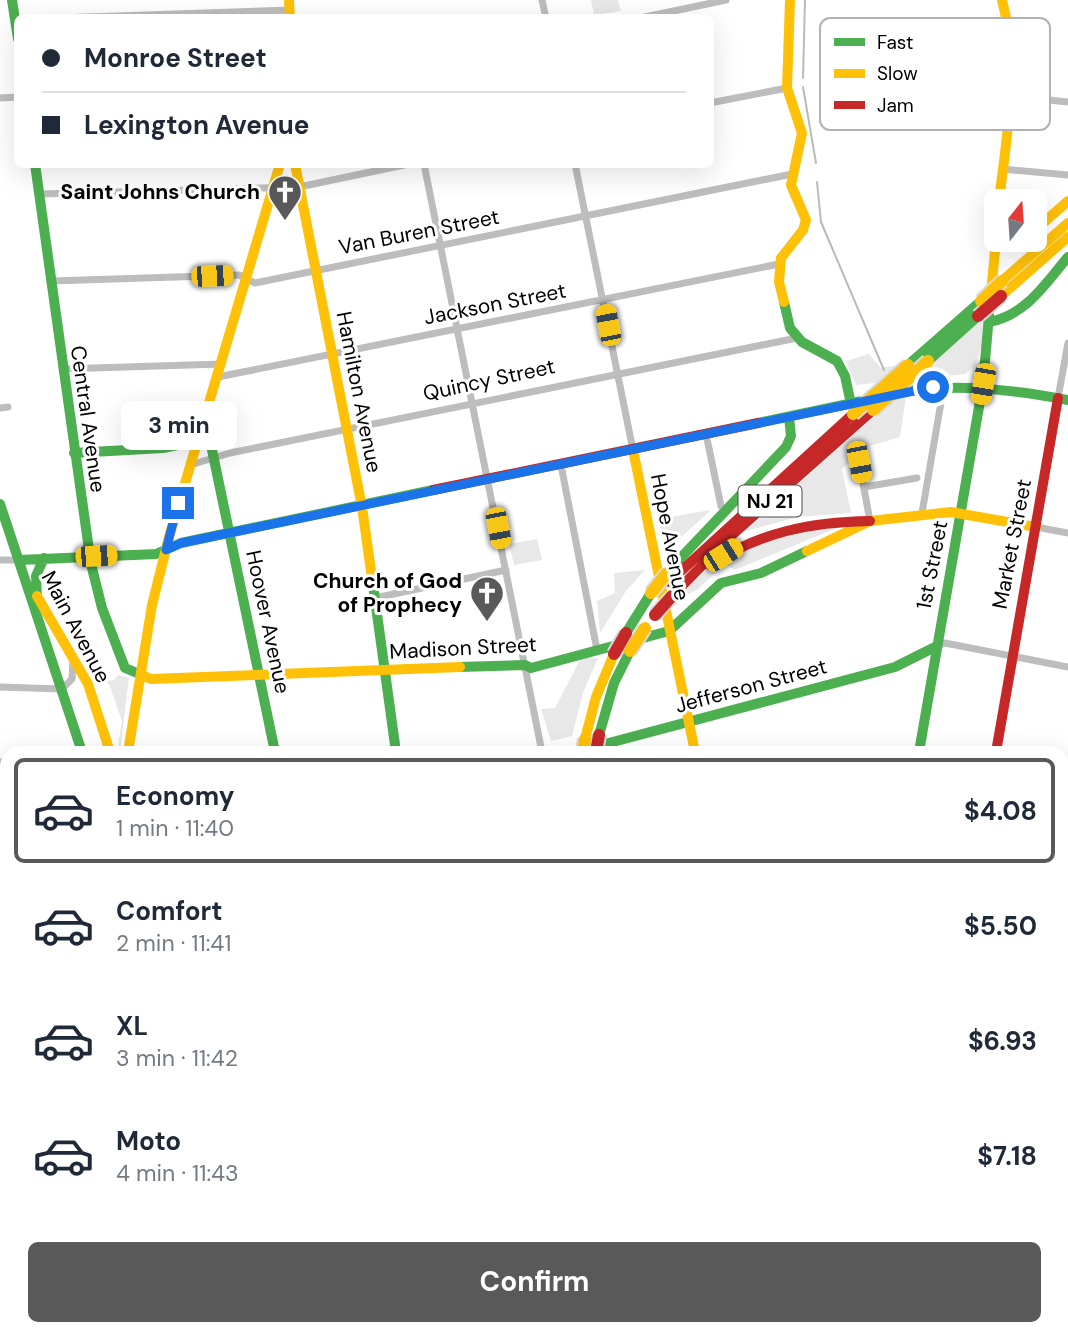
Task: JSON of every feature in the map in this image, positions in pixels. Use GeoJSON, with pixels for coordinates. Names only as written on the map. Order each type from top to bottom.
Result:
{"type":"FeatureCollection","features":[{"type":"Feature","properties":{"kind":"main road"},"geometry":{"type":"LineString","coordinates":[[790,0],[787,88],[802,133],[792,174],[792,190],[806,220],[803,230],[783,253],[779,264],[779,282],[788,322],[797,338],[837,361],[845,376],[852,409]]}},
{"type":"Feature","properties":{"kind":"main road"},"geometry":{"type":"LineString","coordinates":[[1002,0],[1006,18]]}},
{"type":"Feature","properties":{"kind":"main road"},"geometry":{"type":"LineString","coordinates":[[1000,189],[1006,130]]}},
{"type":"Feature","properties":{"kind":"main road","name":"Central Avenue"},"geometry":{"type":"LineString","coordinates":[[36,168],[89,556],[102,608],[125,668],[134,673]]}},
{"type":"Feature","properties":{"kind":"main road"},"geometry":{"type":"LineString","coordinates":[[128,746],[134,673],[178,503],[279,168]]}},
{"type":"Feature","properties":{"kind":"main road","name":"Hamilton Avenue"},"geometry":{"type":"LineString","coordinates":[[296,168],[362,507],[395,746]]}},
{"type":"Feature","properties":{"kind":"main road"},"geometry":{"type":"LineString","coordinates":[[1047,220],[1068,201]]}},
{"type":"Feature","properties":{"kind":"main road","name":"NJ 21"},"geometry":{"type":"LineString","coordinates":[[584,746],[596,697],[614,654],[626,633],[668,577],[852,409],[908,365],[1068,223]]}},
{"type":"Feature","properties":{"kind":"main road","name":"NJ 21"},"geometry":{"type":"LineString","coordinates":[[597,746],[608,701],[630,651],[672,596],[716,550],[928,361],[984,319],[1001,296],[1068,237]]}},
{"type":"Feature","properties":{"kind":"main road","name":"1st Street"},"geometry":{"type":"LineString","coordinates":[[920,746],[983,384],[984,319],[996,252]]}},
{"type":"Feature","properties":{"kind":"main road"},"geometry":{"type":"LineString","coordinates":[[984,319],[1004,320],[1018,312],[1068,257]]}},
{"type":"Feature","properties":{"kind":"main road"},"geometry":{"type":"LineString","coordinates":[[19,559],[155,554],[181,543],[789,416],[852,409],[911,389],[983,384],[1063,399]]}},
{"type":"Feature","properties":{"kind":"main road","name":"Market Street"},"geometry":{"type":"LineString","coordinates":[[997,746],[1036,527],[1063,399]]}},
{"type":"Feature","properties":{"kind":"main road"},"geometry":{"type":"LineString","coordinates":[[163,448],[190,441],[200,415],[207,412]]}},
{"type":"Feature","properties":{"kind":"main road","name":"Hoover Avenue"},"geometry":{"type":"LineString","coordinates":[[207,412],[274,746]]}},
{"type":"Feature","properties":{"kind":"main road"},"geometry":{"type":"LineString","coordinates":[[668,577],[786,447],[791,436],[789,416]]}},
{"type":"Feature","properties":{"kind":"main road"},"geometry":{"type":"LineString","coordinates":[[74,453],[177,448],[185,455],[178,503]]}},
{"type":"Feature","properties":{"kind":"main road","name":"Hope Avenue"},"geometry":{"type":"LineString","coordinates":[[633,450],[694,746]]}},
{"type":"Feature","properties":{"kind":"main road","name":"Main Avenue"},"geometry":{"type":"LineString","coordinates":[[0,504],[80,746]]}},
{"type":"Feature","properties":{"kind":"main road","name":"Madison Street"},"geometry":{"type":"LineString","coordinates":[[134,673],[151,678],[525,665],[531,668],[669,631],[682,622],[721,583],[761,573],[870,521],[922,513],[961,514],[1036,527]]}},
{"type":"Feature","properties":{"kind":"main road"},"geometry":{"type":"LineString","coordinates":[[672,596],[723,555],[757,537],[793,527],[870,521]]}},
{"type":"Feature","properties":{"kind":"main road"},"geometry":{"type":"LineString","coordinates":[[37,598],[36,576],[44,558]]}},
{"type":"Feature","properties":{"kind":"main road","name":"Main Avenue"},"geometry":{"type":"LineString","coordinates":[[19,559],[37,598],[88,684],[108,746]]}},
{"type":"Feature","properties":{"kind":"main road","name":"Jefferson Street"},"geometry":{"type":"LineString","coordinates":[[598,746],[895,667],[935,648]]}},
{"type":"Feature","properties":{"kind":"street"},"geometry":{"type":"LineString","coordinates":[[655,14],[696,3],[726,0]]}},
{"type":"Feature","properties":{"kind":"street"},"geometry":{"type":"LineString","coordinates":[[160,14],[289,9]]}},
{"type":"Feature","properties":{"kind":"street"},"geometry":{"type":"LineString","coordinates":[[714,102],[787,88]]}},
{"type":"Feature","properties":{"kind":"street"},"geometry":{"type":"LineString","coordinates":[[1050,100],[1068,102]]}},
{"type":"Feature","properties":{"kind":"street"},"geometry":{"type":"LineString","coordinates":[[39,194],[299,187],[390,168]]}},
{"type":"Feature","properties":{"kind":"street"},"geometry":{"type":"LineString","coordinates":[[425,168],[541,746]]}},
{"type":"Feature","properties":{"kind":"street","name":"Hope Avenue"},"geometry":{"type":"LineString","coordinates":[[576,168],[633,450]]}},
{"type":"Feature","properties":{"kind":"street"},"geometry":{"type":"LineString","coordinates":[[1002,169],[1068,175]]}},
{"type":"Feature","properties":{"kind":"street","name":"Van Buren Street"},"geometry":{"type":"LineString","coordinates":[[50,281],[239,275],[255,283],[792,174]]}},
{"type":"Feature","properties":{"kind":"street","name":"Jackson Street"},"geometry":{"type":"LineString","coordinates":[[218,377],[779,264]]}},
{"type":"Feature","properties":{"kind":"street","name":"Quincy Street"},"geometry":{"type":"LineString","coordinates":[[190,465],[347,429],[797,338]]}},
{"type":"Feature","properties":{"kind":"street","name":"Market Street"},"geometry":{"type":"LineString","coordinates":[[1063,399],[1068,343]]}},
{"type":"Feature","properties":{"kind":"street"},"geometry":{"type":"LineString","coordinates":[[62,369],[222,364]]}},
{"type":"Feature","properties":{"kind":"street"},"geometry":{"type":"LineString","coordinates":[[922,513],[944,385]]}},
{"type":"Feature","properties":{"kind":"street"},"geometry":{"type":"LineString","coordinates":[[706,434],[721,506]]}},
{"type":"Feature","properties":{"kind":"street"},"geometry":{"type":"LineString","coordinates":[[859,462],[870,521]]}},
{"type":"Feature","properties":{"kind":"street"},"geometry":{"type":"LineString","coordinates":[[561,465],[597,650]]}},
{"type":"Feature","properties":{"kind":"street"},"geometry":{"type":"LineString","coordinates":[[864,487],[917,478]]}},
{"type":"Feature","properties":{"kind":"street"},"geometry":{"type":"LineString","coordinates":[[1036,527],[1068,533]]}},
{"type":"Feature","properties":{"kind":"street"},"geometry":{"type":"LineString","coordinates":[[0,560],[19,559]]}},
{"type":"Feature","properties":{"kind":"street"},"geometry":{"type":"LineString","coordinates":[[375,598],[506,570]]}},
{"type":"Feature","properties":{"kind":"street"},"geometry":{"type":"LineString","coordinates":[[935,648],[944,643],[1012,654],[1068,667]]}},
{"type":"Feature","properties":{"kind":"street"},"geometry":{"type":"LineString","coordinates":[[0,687],[62,689],[72,679],[73,660]]}},
{"type":"Feature","properties":{"kind":"shaded area"},"geometry":{"type":"Polygon","coordinates":[[[591,0],[618,0],[621,11],[594,14],[591,0]]]}},
{"type":"Feature","properties":{"kind":"shaded area"},"geometry":{"type":"Polygon","coordinates":[[[983,318],[979,357],[965,374],[856,385],[846,361],[869,354],[881,368],[936,358],[983,318]]]}},
{"type":"Feature","properties":{"kind":"shaded area"},"geometry":{"type":"Polygon","coordinates":[[[906,396],[900,437],[866,447],[842,469],[851,513],[798,517],[746,531],[894,399],[906,396]]]}},
{"type":"Feature","properties":{"kind":"shaded area"},"geometry":{"type":"Polygon","coordinates":[[[711,510],[668,549],[658,519],[711,510]]]}},
{"type":"Feature","properties":{"kind":"shaded area"},"geometry":{"type":"Polygon","coordinates":[[[849,523],[735,570],[725,564],[698,589],[677,600],[708,569],[748,543],[774,534],[849,523]]]}},
{"type":"Feature","properties":{"kind":"shaded area"},"geometry":{"type":"Polygon","coordinates":[[[537,539],[542,560],[514,565],[509,544],[537,539]]]}},
{"type":"Feature","properties":{"kind":"shaded area"},"geometry":{"type":"Polygon","coordinates":[[[645,570],[626,591],[600,633],[597,601],[615,593],[614,573],[645,570]]]}},
{"type":"Feature","properties":{"kind":"shaded area"},"geometry":{"type":"Polygon","coordinates":[[[581,658],[598,658],[583,693],[572,736],[551,741],[541,709],[555,708],[581,658]]]}},
{"type":"Feature","properties":{"kind":"shaded area"},"geometry":{"type":"Polygon","coordinates":[[[118,675],[129,677],[121,746],[118,746],[122,721],[109,684],[102,681],[114,680],[118,675]]]}},
{"type":"Feature","properties":{"kind":"waterway"},"geometry":{"type":"LineString","coordinates":[[803,78],[805,0]]}},
{"type":"Feature","properties":{"kind":"waterway"},"geometry":{"type":"LineString","coordinates":[[803,87],[816,163]]}},
{"type":"Feature","properties":{"kind":"waterway"},"geometry":{"type":"LineString","coordinates":[[817,182],[821,222],[884,370]]}},
{"type":"Feature","properties":{"kind":"traffic: fast"},"geometry":{"type":"LineString","coordinates":[[12,0],[14,14]]}},
{"type":"Feature","properties":{"kind":"traffic: fast"},"geometry":{"type":"LineString","coordinates":[[36,168],[91,564],[102,608],[125,668],[142,675]]}},
{"type":"Feature","properties":{"kind":"traffic: fast"},"geometry":{"type":"LineString","coordinates":[[989,322],[1014,313],[1034,297],[1068,257]]}},
{"type":"Feature","properties":{"kind":"traffic: fast"},"geometry":{"type":"LineString","coordinates":[[908,365],[981,301]]}},
{"type":"Feature","properties":{"kind":"traffic: fast"},"geometry":{"type":"LineString","coordinates":[[784,302],[790,328],[802,342],[837,361],[845,376],[851,404]]}},
{"type":"Feature","properties":{"kind":"traffic: fast"},"geometry":{"type":"LineString","coordinates":[[920,746],[983,384],[989,315]]}},
{"type":"Feature","properties":{"kind":"traffic: fast"},"geometry":{"type":"LineString","coordinates":[[928,361],[978,316]]}},
{"type":"Feature","properties":{"kind":"traffic: fast"},"geometry":{"type":"LineString","coordinates":[[892,394],[936,388],[980,388],[1068,400]]}},
{"type":"Feature","properties":{"kind":"traffic: fast"},"geometry":{"type":"LineString","coordinates":[[758,423],[867,400]]}},
{"type":"Feature","properties":{"kind":"traffic: fast"},"geometry":{"type":"LineString","coordinates":[[673,566],[786,447],[791,436],[789,417]]}},
{"type":"Feature","properties":{"kind":"traffic: fast"},"geometry":{"type":"LineString","coordinates":[[74,453],[163,448],[187,443],[198,420]]}},
{"type":"Feature","properties":{"kind":"traffic: fast"},"geometry":{"type":"LineString","coordinates":[[206,421],[274,746]]}},
{"type":"Feature","properties":{"kind":"traffic: fast"},"geometry":{"type":"LineString","coordinates":[[19,560],[156,554],[181,543],[433,490]]}},
{"type":"Feature","properties":{"kind":"traffic: fast"},"geometry":{"type":"LineString","coordinates":[[0,504],[80,746]]}},
{"type":"Feature","properties":{"kind":"traffic: fast"},"geometry":{"type":"LineString","coordinates":[[460,667],[525,665],[531,668],[669,631],[721,583],[761,573],[807,551]]}},
{"type":"Feature","properties":{"kind":"traffic: fast"},"geometry":{"type":"LineString","coordinates":[[37,598],[36,576],[44,558]]}},
{"type":"Feature","properties":{"kind":"traffic: fast"},"geometry":{"type":"LineString","coordinates":[[373,585],[395,746]]}},
{"type":"Feature","properties":{"kind":"traffic: fast"},"geometry":{"type":"LineString","coordinates":[[626,633],[651,593]]}},
{"type":"Feature","properties":{"kind":"traffic: fast"},"geometry":{"type":"LineString","coordinates":[[598,746],[895,667],[935,647]]}},
{"type":"Feature","properties":{"kind":"traffic: fast"},"geometry":{"type":"LineString","coordinates":[[599,735],[614,683],[630,651]]}},
{"type":"Feature","properties":{"kind":"traffic: slow"},"geometry":{"type":"LineString","coordinates":[[289,0],[290,14]]}},
{"type":"Feature","properties":{"kind":"traffic: slow"},"geometry":{"type":"LineString","coordinates":[[784,302],[779,282],[781,258],[803,230],[806,220],[791,185],[802,133],[787,88],[790,0]]}},
{"type":"Feature","properties":{"kind":"traffic: slow"},"geometry":{"type":"LineString","coordinates":[[1002,0],[1006,18]]}},
{"type":"Feature","properties":{"kind":"traffic: slow"},"geometry":{"type":"LineString","coordinates":[[1000,189],[1007,130]]}},
{"type":"Feature","properties":{"kind":"traffic: slow"},"geometry":{"type":"LineString","coordinates":[[129,746],[152,605],[169,537],[279,168]]}},
{"type":"Feature","properties":{"kind":"traffic: slow"},"geometry":{"type":"LineString","coordinates":[[296,168],[362,507],[373,585]]}},
{"type":"Feature","properties":{"kind":"traffic: slow"},"geometry":{"type":"LineString","coordinates":[[1047,220],[1068,201]]}},
{"type":"Feature","properties":{"kind":"traffic: slow"},"geometry":{"type":"LineString","coordinates":[[1002,281],[1068,223]]}},
{"type":"Feature","properties":{"kind":"traffic: slow"},"geometry":{"type":"LineString","coordinates":[[1001,296],[1068,237]]}},
{"type":"Feature","properties":{"kind":"traffic: slow"},"geometry":{"type":"LineString","coordinates":[[991,293],[995,252]]}},
{"type":"Feature","properties":{"kind":"traffic: slow"},"geometry":{"type":"LineString","coordinates":[[981,301],[1002,281]]}},
{"type":"Feature","properties":{"kind":"traffic: slow"},"geometry":{"type":"LineString","coordinates":[[873,410],[928,361]]}},
{"type":"Feature","properties":{"kind":"traffic: slow"},"geometry":{"type":"LineString","coordinates":[[853,414],[908,365]]}},
{"type":"Feature","properties":{"kind":"traffic: slow"},"geometry":{"type":"LineString","coordinates":[[633,450],[694,746]]}},
{"type":"Feature","properties":{"kind":"traffic: slow"},"geometry":{"type":"LineString","coordinates":[[807,551],[870,521],[951,512],[1036,527]]}},
{"type":"Feature","properties":{"kind":"traffic: slow"},"geometry":{"type":"LineString","coordinates":[[651,593],[667,573]]}},
{"type":"Feature","properties":{"kind":"traffic: slow"},"geometry":{"type":"LineString","coordinates":[[37,596],[88,684],[108,746]]}},
{"type":"Feature","properties":{"kind":"traffic: slow"},"geometry":{"type":"LineString","coordinates":[[630,651],[645,628]]}},
{"type":"Feature","properties":{"kind":"traffic: slow"},"geometry":{"type":"LineString","coordinates":[[585,739],[596,697],[614,654]]}},
{"type":"Feature","properties":{"kind":"traffic: slow"},"geometry":{"type":"LineString","coordinates":[[142,675],[151,679],[460,667]]}},
{"type":"Feature","properties":{"kind":"traffic: slow"},"geometry":{"type":"LineString","coordinates":[[584,746],[585,739]]}},
{"type":"Feature","properties":{"kind":"traffic: jam"},"geometry":{"type":"LineString","coordinates":[[978,316],[1001,296]]}},
{"type":"Feature","properties":{"kind":"traffic: jam"},"geometry":{"type":"LineString","coordinates":[[997,746],[1058,398]]}},
{"type":"Feature","properties":{"kind":"traffic: jam"},"geometry":{"type":"LineString","coordinates":[[672,596],[732,535],[873,410]]}},
{"type":"Feature","properties":{"kind":"traffic: jam"},"geometry":{"type":"LineString","coordinates":[[669,582],[853,414]]}},
{"type":"Feature","properties":{"kind":"traffic: jam"},"geometry":{"type":"LineString","coordinates":[[433,490],[758,423]]}},
{"type":"Feature","properties":{"kind":"traffic: jam"},"geometry":{"type":"LineString","coordinates":[[710,565],[748,544],[787,531],[827,524],[870,521]]}},
{"type":"Feature","properties":{"kind":"traffic: jam"},"geometry":{"type":"LineString","coordinates":[[655,615],[672,596]]}},
{"type":"Feature","properties":{"kind":"traffic: jam"},"geometry":{"type":"LineString","coordinates":[[614,654],[626,633]]}},
{"type":"Feature","properties":{"kind":"traffic: jam"},"geometry":{"type":"LineString","coordinates":[[597,746],[599,735]]}},
{"type":"Feature","properties":{"kind":"place","name":"Saint Johns Church"},"geometry":{"type":"Point","coordinates":[285,222]}},
{"type":"Feature","properties":{"kind":"place","name":"Church of God of Prophecy"},"geometry":{"type":"Point","coordinates":[487,623]}},
{"type":"Feature","properties":{"kind":"route"},"geometry":{"type":"LineString","coordinates":[[178,503],[166,550],[181,543],[354,509],[911,389],[933,387]]}}]}
